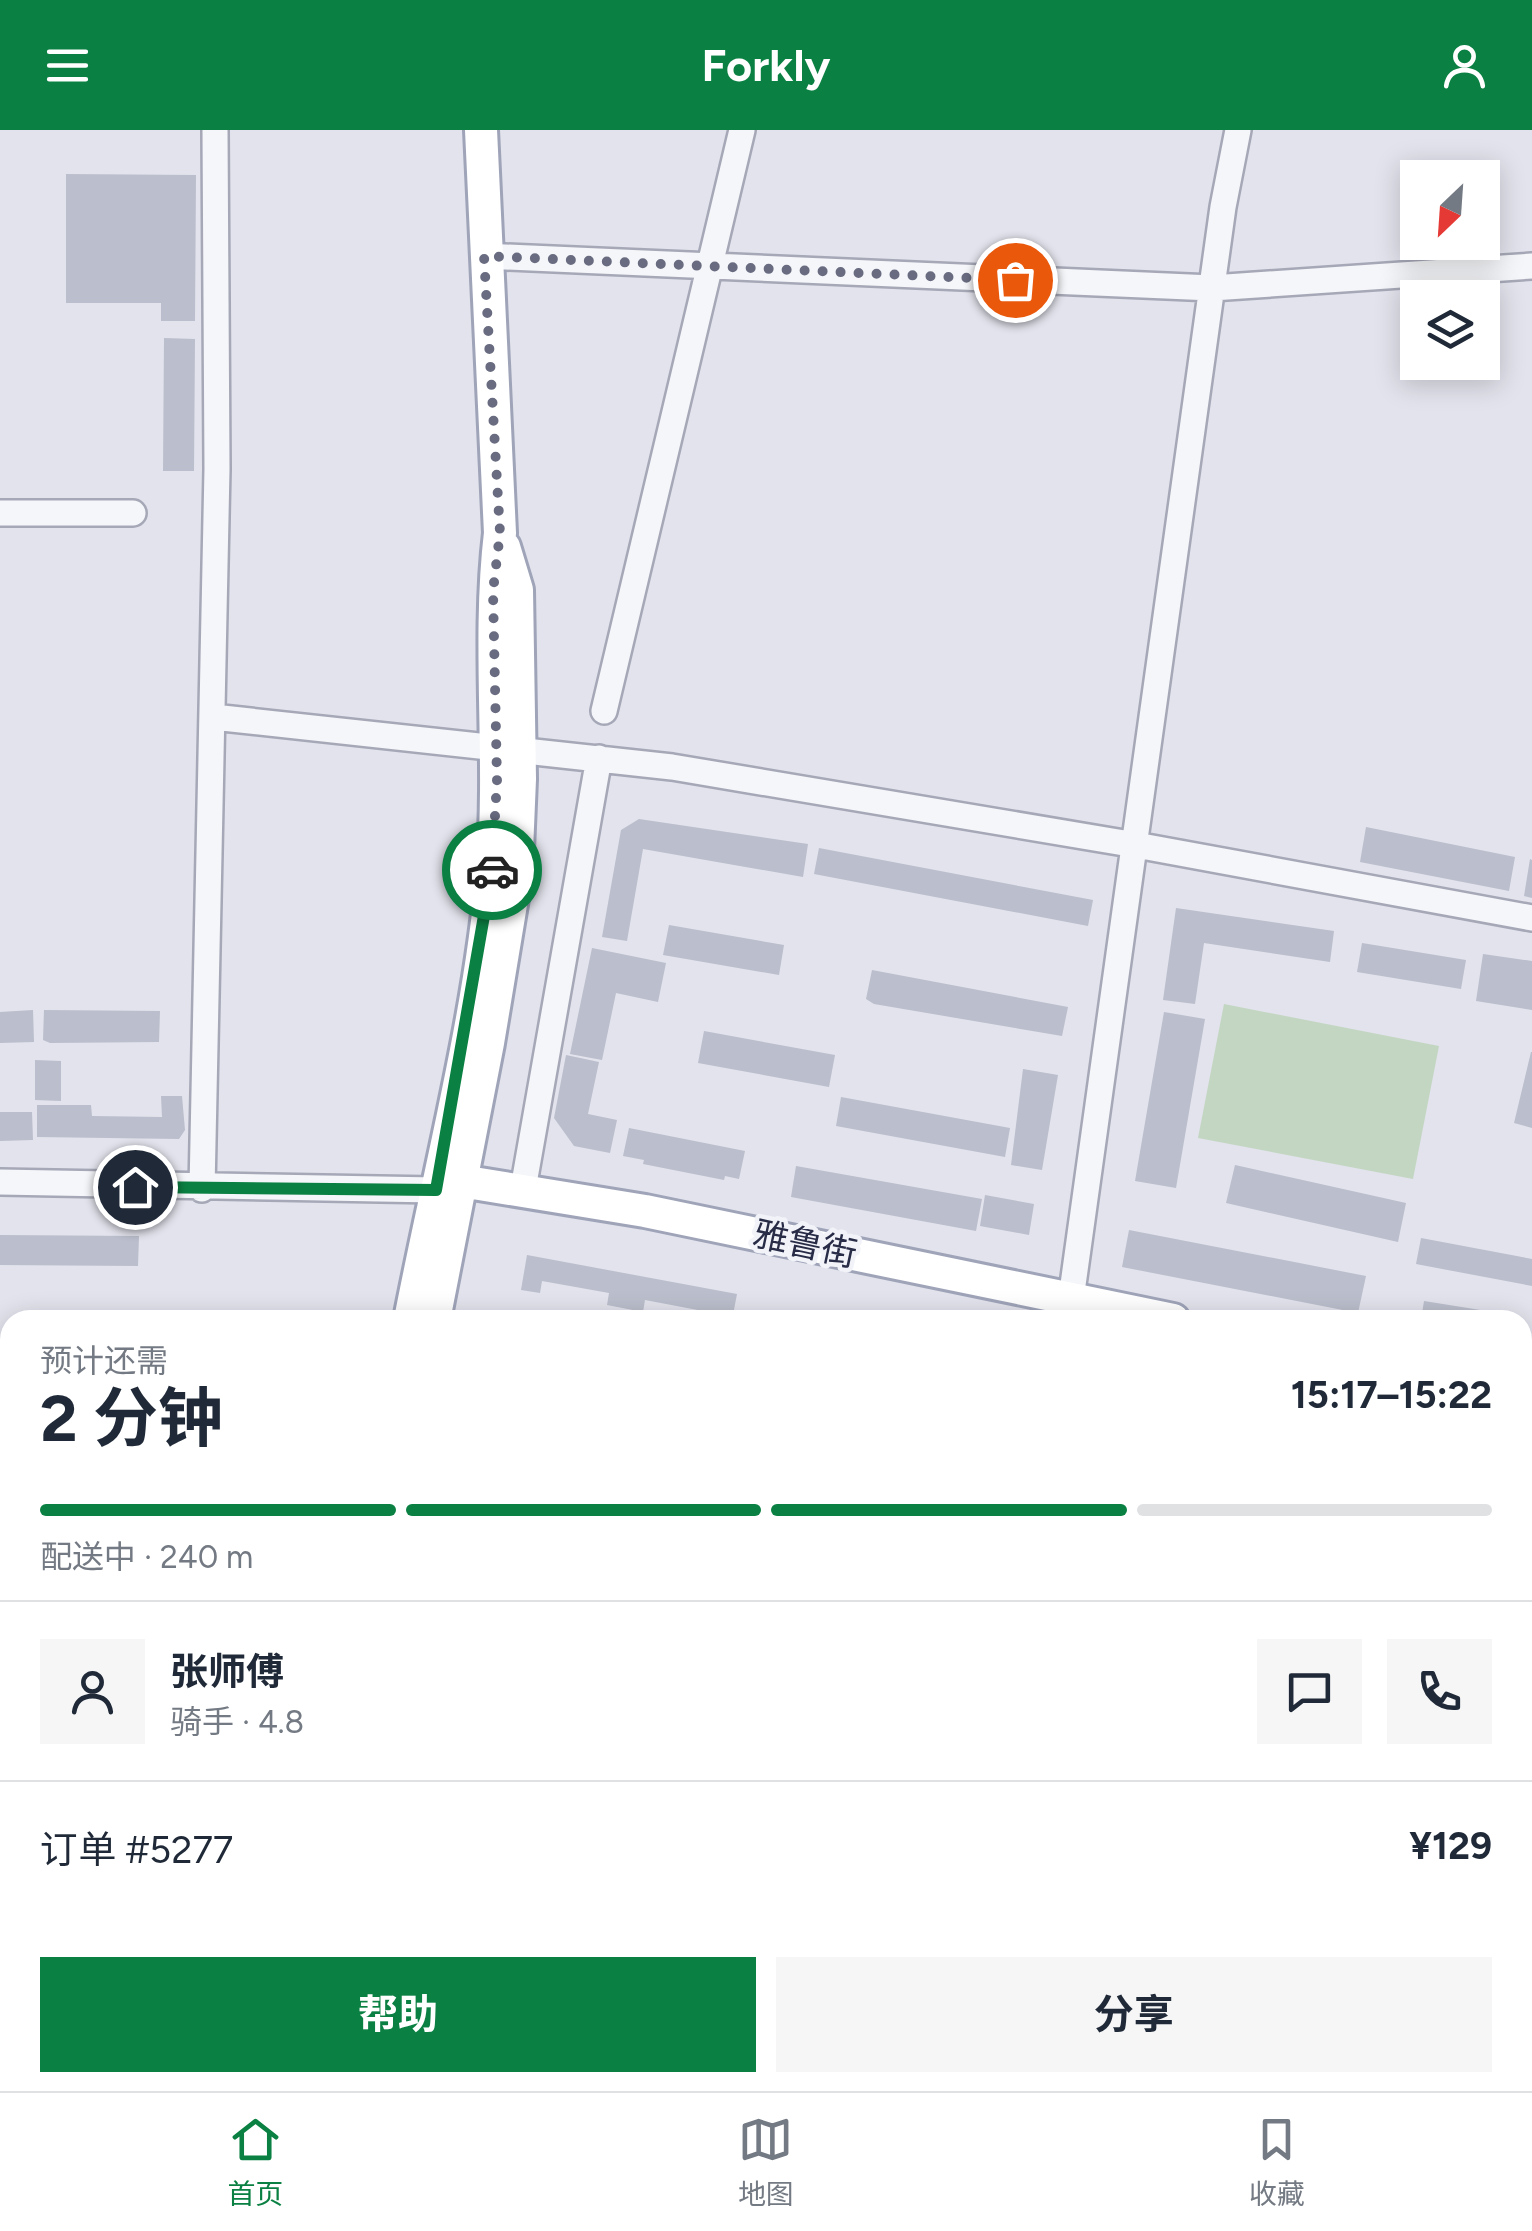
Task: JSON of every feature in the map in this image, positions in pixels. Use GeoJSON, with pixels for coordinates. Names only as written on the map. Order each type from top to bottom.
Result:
{"type":"FeatureCollection","features":[{"type":"Feature","properties":{"kind":"main road"},"geometry":{"type":"LineString","coordinates":[[435,1310],[508,746],[493,591],[500,533],[481,130]]}},
{"type":"Feature","properties":{"kind":"main road","name":"雅鲁街"},"geometry":{"type":"LineString","coordinates":[[452,1190],[523,1189],[1073,1310]]}},
{"type":"Feature","properties":{"kind":"main road"},"geometry":{"type":"LineString","coordinates":[[413,1310],[452,1190]]}},
{"type":"Feature","properties":{"kind":"main road","name":"雅鲁街"},"geometry":{"type":"LineString","coordinates":[[452,1190],[642,1230],[1073,1310]]}},
{"type":"Feature","properties":{"kind":"street"},"geometry":{"type":"LineString","coordinates":[[202,1189],[214,717],[216,130]]}},
{"type":"Feature","properties":{"kind":"street"},"geometry":{"type":"LineString","coordinates":[[604,711],[742,130]]}},
{"type":"Feature","properties":{"kind":"street"},"geometry":{"type":"LineString","coordinates":[[1073,1310],[1212,288],[1238,130]]}},
{"type":"Feature","properties":{"kind":"street"},"geometry":{"type":"LineString","coordinates":[[484,256],[711,269],[1212,288],[1532,266]]}},
{"type":"Feature","properties":{"kind":"street"},"geometry":{"type":"LineString","coordinates":[[0,513],[134,513]]}},
{"type":"Feature","properties":{"kind":"street"},"geometry":{"type":"LineString","coordinates":[[214,717],[599,758],[1136,845],[1532,918]]}},
{"type":"Feature","properties":{"kind":"street"},"geometry":{"type":"LineString","coordinates":[[523,1189],[599,758]]}},
{"type":"Feature","properties":{"kind":"street","name":"雅鲁街"},"geometry":{"type":"LineString","coordinates":[[0,1182],[202,1189],[452,1190]]}},
{"type":"Feature","properties":{"kind":"green space"},"geometry":{"type":"Polygon","coordinates":[[[1224,1004],[1439,1046],[1413,1179],[1198,1138],[1224,1004]]]}},
{"type":"Feature","properties":{"kind":"building"},"geometry":{"type":"Polygon","coordinates":[[[66,174],[196,175],[195,321],[161,321],[161,303],[66,303],[66,174]]]}},
{"type":"Feature","properties":{"kind":"building"},"geometry":{"type":"Polygon","coordinates":[[[164,338],[195,339],[194,471],[163,471],[164,338]]]}},
{"type":"Feature","properties":{"kind":"building"},"geometry":{"type":"Polygon","coordinates":[[[639,819],[808,844],[803,877],[643,849],[627,941],[602,937],[621,830],[639,819]]]}},
{"type":"Feature","properties":{"kind":"building"},"geometry":{"type":"Polygon","coordinates":[[[1366,827],[1515,857],[1509,891],[1360,862],[1366,827]]]}},
{"type":"Feature","properties":{"kind":"building"},"geometry":{"type":"Polygon","coordinates":[[[819,848],[1093,900],[1088,926],[814,874],[819,848]]]}},
{"type":"Feature","properties":{"kind":"building"},"geometry":{"type":"Polygon","coordinates":[[[1532,860],[1532,898],[1524,896],[1532,860]]]}},
{"type":"Feature","properties":{"kind":"building"},"geometry":{"type":"Polygon","coordinates":[[[1176,908],[1334,931],[1330,962],[1204,943],[1195,1004],[1163,1000],[1176,908]]]}},
{"type":"Feature","properties":{"kind":"building"},"geometry":{"type":"Polygon","coordinates":[[[669,925],[784,945],[779,975],[663,955],[669,925]]]}},
{"type":"Feature","properties":{"kind":"building"},"geometry":{"type":"Polygon","coordinates":[[[1362,943],[1466,960],[1461,989],[1357,972],[1362,943]]]}},
{"type":"Feature","properties":{"kind":"building"},"geometry":{"type":"Polygon","coordinates":[[[592,948],[666,963],[658,1002],[616,993],[602,1060],[570,1054],[592,948]]]}},
{"type":"Feature","properties":{"kind":"building"},"geometry":{"type":"Polygon","coordinates":[[[1483,954],[1532,961],[1532,1010],[1476,1001],[1483,954]]]}},
{"type":"Feature","properties":{"kind":"building"},"geometry":{"type":"Polygon","coordinates":[[[872,970],[1068,1007],[1062,1036],[874,1004],[866,999],[872,970]]]}},
{"type":"Feature","properties":{"kind":"building"},"geometry":{"type":"Polygon","coordinates":[[[33,1010],[34,1042],[0,1043],[0,1012],[33,1010]]]}},
{"type":"Feature","properties":{"kind":"building"},"geometry":{"type":"Polygon","coordinates":[[[44,1010],[160,1011],[159,1042],[50,1043],[43,1040],[44,1010]]]}},
{"type":"Feature","properties":{"kind":"building"},"geometry":{"type":"Polygon","coordinates":[[[1164,1012],[1205,1019],[1176,1188],[1135,1181],[1164,1012]]]}},
{"type":"Feature","properties":{"kind":"building"},"geometry":{"type":"Polygon","coordinates":[[[704,1031],[835,1055],[829,1087],[698,1063],[704,1031]]]}},
{"type":"Feature","properties":{"kind":"building"},"geometry":{"type":"Polygon","coordinates":[[[1532,1052],[1532,1128],[1514,1123],[1532,1052]]]}},
{"type":"Feature","properties":{"kind":"building"},"geometry":{"type":"Polygon","coordinates":[[[566,1055],[599,1062],[588,1114],[617,1120],[610,1153],[574,1146],[554,1118],[566,1055]]]}},
{"type":"Feature","properties":{"kind":"building"},"geometry":{"type":"Polygon","coordinates":[[[35,1060],[61,1061],[61,1101],[35,1100],[35,1060]]]}},
{"type":"Feature","properties":{"kind":"building"},"geometry":{"type":"Polygon","coordinates":[[[1023,1069],[1058,1075],[1042,1170],[1011,1165],[1023,1069]]]}},
{"type":"Feature","properties":{"kind":"building"},"geometry":{"type":"Polygon","coordinates":[[[161,1096],[182,1096],[185,1130],[179,1139],[37,1137],[37,1105],[91,1105],[92,1116],[162,1117],[161,1096]]]}},
{"type":"Feature","properties":{"kind":"building"},"geometry":{"type":"Polygon","coordinates":[[[841,1097],[1010,1128],[1005,1157],[836,1126],[841,1097]]]}},
{"type":"Feature","properties":{"kind":"building"},"geometry":{"type":"Polygon","coordinates":[[[0,1112],[32,1112],[33,1140],[0,1141],[0,1112]]]}},
{"type":"Feature","properties":{"kind":"building"},"geometry":{"type":"Polygon","coordinates":[[[629,1128],[745,1151],[739,1179],[725,1176],[724,1180],[643,1164],[644,1160],[623,1156],[629,1128]]]}},
{"type":"Feature","properties":{"kind":"building"},"geometry":{"type":"Polygon","coordinates":[[[1235,1165],[1406,1203],[1398,1242],[1226,1203],[1235,1165]]]}},
{"type":"Feature","properties":{"kind":"building"},"geometry":{"type":"Polygon","coordinates":[[[796,1166],[982,1199],[976,1231],[791,1197],[796,1166]]]}},
{"type":"Feature","properties":{"kind":"building"},"geometry":{"type":"Polygon","coordinates":[[[985,1195],[1034,1204],[1029,1235],[980,1226],[985,1195]]]}},
{"type":"Feature","properties":{"kind":"building"},"geometry":{"type":"Polygon","coordinates":[[[1129,1230],[1366,1276],[1359,1310],[1343,1310],[1122,1267],[1129,1230]]]}},
{"type":"Feature","properties":{"kind":"building"},"geometry":{"type":"Polygon","coordinates":[[[0,1235],[139,1236],[138,1266],[0,1265],[0,1235]]]}},
{"type":"Feature","properties":{"kind":"building"},"geometry":{"type":"Polygon","coordinates":[[[1421,1238],[1532,1259],[1532,1286],[1416,1264],[1421,1238]]]}},
{"type":"Feature","properties":{"kind":"building"},"geometry":{"type":"Polygon","coordinates":[[[527,1255],[737,1294],[734,1310],[698,1310],[645,1300],[643,1310],[633,1310],[607,1305],[609,1293],[542,1281],[540,1293],[521,1290],[527,1255]]]}},
{"type":"Feature","properties":{"kind":"building"},"geometry":{"type":"Polygon","coordinates":[[[1424,1301],[1480,1310],[1423,1310],[1424,1301]]]}},
{"type":"Feature","properties":{"kind":"way so far"},"geometry":{"type":"LineString","coordinates":[[492,870],[497,780],[493,591],[500,533],[484,256],[1015,280]]}},
{"type":"Feature","properties":{"kind":"route"},"geometry":{"type":"LineString","coordinates":[[135,1187],[436,1190],[492,870]]}}]}
